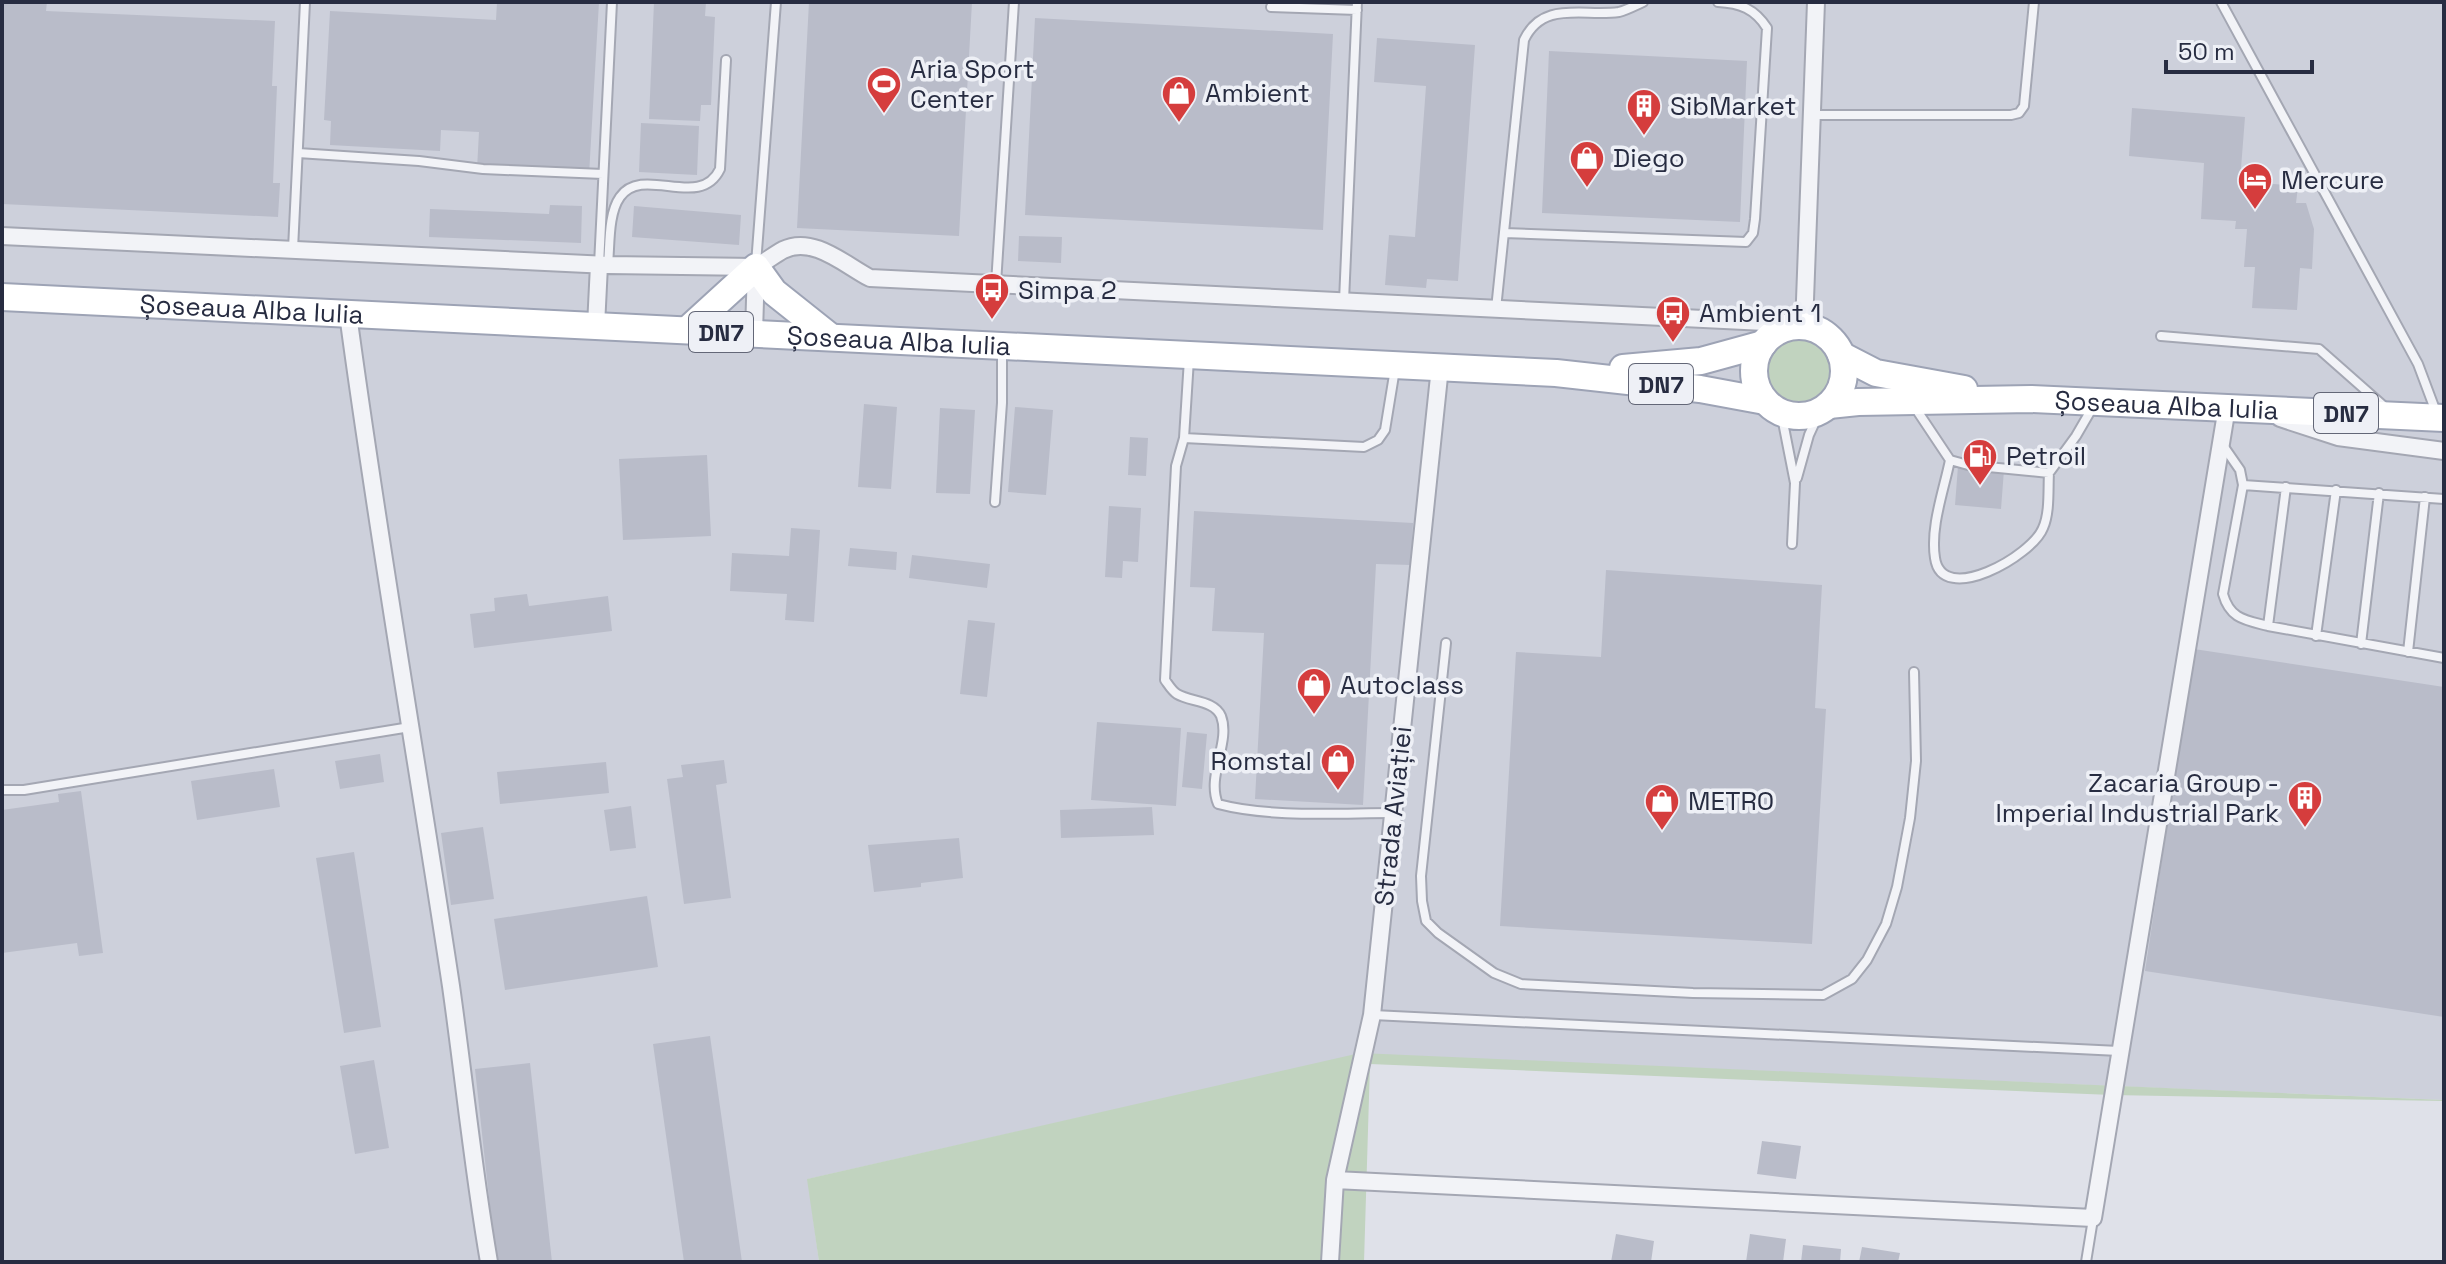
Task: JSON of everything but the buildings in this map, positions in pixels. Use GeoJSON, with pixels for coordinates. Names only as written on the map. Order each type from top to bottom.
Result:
{"type":"FeatureCollection","features":[{"type":"Feature","properties":{"kind":"main road"},"geometry":{"type":"LineString","coordinates":[[687,330],[756,267],[774,292],[828,335]]}},
{"type":"Feature","properties":{"kind":"main road","name":"Șoseaua Alba Iulia"},"geometry":{"type":"LineString","coordinates":[[2,297],[1556,373],[1700,389],[1773,407]]}},
{"type":"Feature","properties":{"kind":"main road","name":"DN7"},"geometry":{"type":"LineString","coordinates":[[1764,343],[1774,334],[1799,327],[1827,336],[1841,355]]}},
{"type":"Feature","properties":{"kind":"main road"},"geometry":{"type":"LineString","coordinates":[[1764,343],[1756,358],[1754,373],[1757,388],[1773,407]]}},
{"type":"Feature","properties":{"kind":"main road","name":"Șoseaua Alba Iulia"},"geometry":{"type":"LineString","coordinates":[[1556,373],[1701,361],[1764,343]]}},
{"type":"Feature","properties":{"kind":"main road"},"geometry":{"type":"LineString","coordinates":[[1824,408],[1838,395],[1843,382],[1841,355]]}},
{"type":"Feature","properties":{"kind":"main road","name":"Șoseaua Alba Iulia"},"geometry":{"type":"LineString","coordinates":[[1841,355],[1876,373],[2031,399]]}},
{"type":"Feature","properties":{"kind":"main road","name":"Șoseaua Alba Iulia"},"geometry":{"type":"LineString","coordinates":[[1824,408],[2031,399],[2441,418]]}},
{"type":"Feature","properties":{"kind":"main road","name":"DN7"},"geometry":{"type":"LineString","coordinates":[[1773,407],[1800,416],[1824,408]]}},
{"type":"Feature","properties":{"kind":"street"},"geometry":{"type":"LineString","coordinates":[[2,236],[604,265],[756,267],[784,249],[806,247],[824,250],[870,278],[1746,321],[1799,327],[1813,115],[1816,2]]}},
{"type":"Feature","properties":{"kind":"street"},"geometry":{"type":"LineString","coordinates":[[596,326],[604,265]]}},
{"type":"Feature","properties":{"kind":"street"},"geometry":{"type":"LineString","coordinates":[[754,333],[756,267]]}},
{"type":"Feature","properties":{"kind":"street"},"geometry":{"type":"LineString","coordinates":[[348,314],[369,468],[451,988],[477,1194],[489,1262]]}},
{"type":"Feature","properties":{"kind":"street"},"geometry":{"type":"LineString","coordinates":[[1746,321],[1762,331],[1764,343]]}},
{"type":"Feature","properties":{"kind":"street","name":"Strada Aviației"},"geometry":{"type":"LineString","coordinates":[[1330,1262],[1335,1180],[1372,1015],[1440,367]]}},
{"type":"Feature","properties":{"kind":"street"},"geometry":{"type":"LineString","coordinates":[[1335,1180],[2093,1218],[2222,444],[2238,408],[2338,437],[2444,451]]}},
{"type":"Feature","properties":{"kind":"lane"},"geometry":{"type":"LineString","coordinates":[[293,249],[305,2]]}},
{"type":"Feature","properties":{"kind":"lane"},"geometry":{"type":"LineString","coordinates":[[604,265],[603,174],[612,2]]}},
{"type":"Feature","properties":{"kind":"lane"},"geometry":{"type":"LineString","coordinates":[[756,267],[776,2]]}},
{"type":"Feature","properties":{"kind":"lane"},"geometry":{"type":"LineString","coordinates":[[996,284],[1014,2]]}},
{"type":"Feature","properties":{"kind":"lane"},"geometry":{"type":"LineString","coordinates":[[1496,309],[1524,40],[1530,27],[1547,14],[1622,11],[1643,2]]}},
{"type":"Feature","properties":{"kind":"lane"},"geometry":{"type":"LineString","coordinates":[[1504,233],[1746,242],[1753,233],[1755,219],[1767,28],[1759,15],[1736,3],[1718,2]]}},
{"type":"Feature","properties":{"kind":"lane"},"geometry":{"type":"LineString","coordinates":[[1813,115],[2019,113],[2024,106],[2034,2]]}},
{"type":"Feature","properties":{"kind":"lane"},"geometry":{"type":"LineString","coordinates":[[2221,2],[2418,364],[2441,418]]}},
{"type":"Feature","properties":{"kind":"lane"},"geometry":{"type":"LineString","coordinates":[[1271,7],[1357,6],[1344,301]]}},
{"type":"Feature","properties":{"kind":"lane"},"geometry":{"type":"LineString","coordinates":[[604,265],[614,212],[620,196],[630,188],[647,185],[707,186],[716,178],[720,169],[726,60]]}},
{"type":"Feature","properties":{"kind":"lane"},"geometry":{"type":"LineString","coordinates":[[298,153],[419,161],[483,169],[603,174]]}},
{"type":"Feature","properties":{"kind":"lane"},"geometry":{"type":"LineString","coordinates":[[2161,336],[2319,349],[2394,415]]}},
{"type":"Feature","properties":{"kind":"lane"},"geometry":{"type":"LineString","coordinates":[[995,502],[1002,403],[1002,345]]}},
{"type":"Feature","properties":{"kind":"lane"},"geometry":{"type":"LineString","coordinates":[[1189,354],[1184,438],[1176,466],[1165,680],[1175,694],[1214,707],[1221,715],[1223,727],[1213,793],[1218,804],[1235,808],[1315,813],[1393,813]]}},
{"type":"Feature","properties":{"kind":"lane"},"geometry":{"type":"LineString","coordinates":[[1184,438],[1364,447],[1378,440],[1385,430],[1396,364]]}},
{"type":"Feature","properties":{"kind":"lane"},"geometry":{"type":"LineString","coordinates":[[1950,460],[1935,534],[1935,561],[1944,573],[1965,580],[1988,573],[2031,548],[2044,528],[2049,473],[2096,401]]}},
{"type":"Feature","properties":{"kind":"lane"},"geometry":{"type":"LineString","coordinates":[[1912,402],[1950,460],[1968,465],[2049,473]]}},
{"type":"Feature","properties":{"kind":"lane"},"geometry":{"type":"LineString","coordinates":[[1773,407],[1795,483]]}},
{"type":"Feature","properties":{"kind":"lane"},"geometry":{"type":"LineString","coordinates":[[1792,544],[1795,483],[1809,435],[1824,408]]}},
{"type":"Feature","properties":{"kind":"lane"},"geometry":{"type":"LineString","coordinates":[[2222,444],[2240,470],[2243,485],[2223,594],[2226,607],[2241,619],[2268,626],[2444,658]]}},
{"type":"Feature","properties":{"kind":"lane"},"geometry":{"type":"LineString","coordinates":[[2243,485],[2444,499]]}},
{"type":"Feature","properties":{"kind":"lane"},"geometry":{"type":"LineString","coordinates":[[2268,626],[2286,487]]}},
{"type":"Feature","properties":{"kind":"lane"},"geometry":{"type":"LineString","coordinates":[[2316,636],[2336,490]]}},
{"type":"Feature","properties":{"kind":"lane"},"geometry":{"type":"LineString","coordinates":[[2361,644],[2379,493]]}},
{"type":"Feature","properties":{"kind":"lane"},"geometry":{"type":"LineString","coordinates":[[2408,652],[2425,497]]}},
{"type":"Feature","properties":{"kind":"lane"},"geometry":{"type":"LineString","coordinates":[[1446,643],[1421,876],[1426,921],[1494,973],[1521,984],[1693,993],[1823,995],[1852,979],[1867,960],[1886,924],[1897,887],[1910,818],[1916,761],[1914,672]]}},
{"type":"Feature","properties":{"kind":"lane"},"geometry":{"type":"LineString","coordinates":[[2,790],[24,790],[177,767],[410,727]]}},
{"type":"Feature","properties":{"kind":"lane"},"geometry":{"type":"LineString","coordinates":[[1372,1015],[2119,1051]]}},
{"type":"Feature","properties":{"kind":"lane"},"geometry":{"type":"LineString","coordinates":[[2086,1262],[2093,1218]]}},
{"type":"Feature","properties":{"kind":"shaded area"},"geometry":{"type":"Polygon","coordinates":[[[2,2],[2444,2],[2444,1100],[1360,1054],[808,1179],[819,1262],[2,1262],[2,2]]]}},
{"type":"Feature","properties":{"kind":"green space"},"geometry":{"type":"Polygon","coordinates":[[[1806,337],[1828,352],[1834,372],[1832,386],[1824,397],[1813,405],[1792,407],[1774,397],[1766,386],[1764,365],[1774,347],[1785,339],[1806,337]]]}},
{"type":"Feature","properties":{"kind":"green space"},"geometry":{"type":"Polygon","coordinates":[[[1360,1053],[2444,1101],[2112,1095],[1370,1064],[1364,1262],[819,1262],[807,1179],[1360,1053]]]}},
{"type":"Feature","properties":{"kind":"place","name":"Aria Sport Center"},"geometry":{"type":"Point","coordinates":[884,115]}},
{"type":"Feature","properties":{"kind":"place","name":"Ambient"},"geometry":{"type":"Point","coordinates":[1179,124]}},
{"type":"Feature","properties":{"kind":"place","name":"SibMarket"},"geometry":{"type":"Point","coordinates":[1644,137]}},
{"type":"Feature","properties":{"kind":"place","name":"Diego"},"geometry":{"type":"Point","coordinates":[1587,189]}},
{"type":"Feature","properties":{"kind":"place","name":"Mercure"},"geometry":{"type":"Point","coordinates":[2255,211]}},
{"type":"Feature","properties":{"kind":"place","name":"Simpa 2"},"geometry":{"type":"Point","coordinates":[992,321]}},
{"type":"Feature","properties":{"kind":"place","name":"Ambient 1"},"geometry":{"type":"Point","coordinates":[1673,344]}},
{"type":"Feature","properties":{"kind":"place","name":"Petroil"},"geometry":{"type":"Point","coordinates":[1980,487]}},
{"type":"Feature","properties":{"kind":"place","name":"Autoclass"},"geometry":{"type":"Point","coordinates":[1314,716]}},
{"type":"Feature","properties":{"kind":"place","name":"Romstal"},"geometry":{"type":"Point","coordinates":[1338,792]}},
{"type":"Feature","properties":{"kind":"place","name":"Zacaria Group - Imperial Industrial Park"},"geometry":{"type":"Point","coordinates":[2305,829]}},
{"type":"Feature","properties":{"kind":"place","name":"METRO"},"geometry":{"type":"Point","coordinates":[1662,832]}}]}
